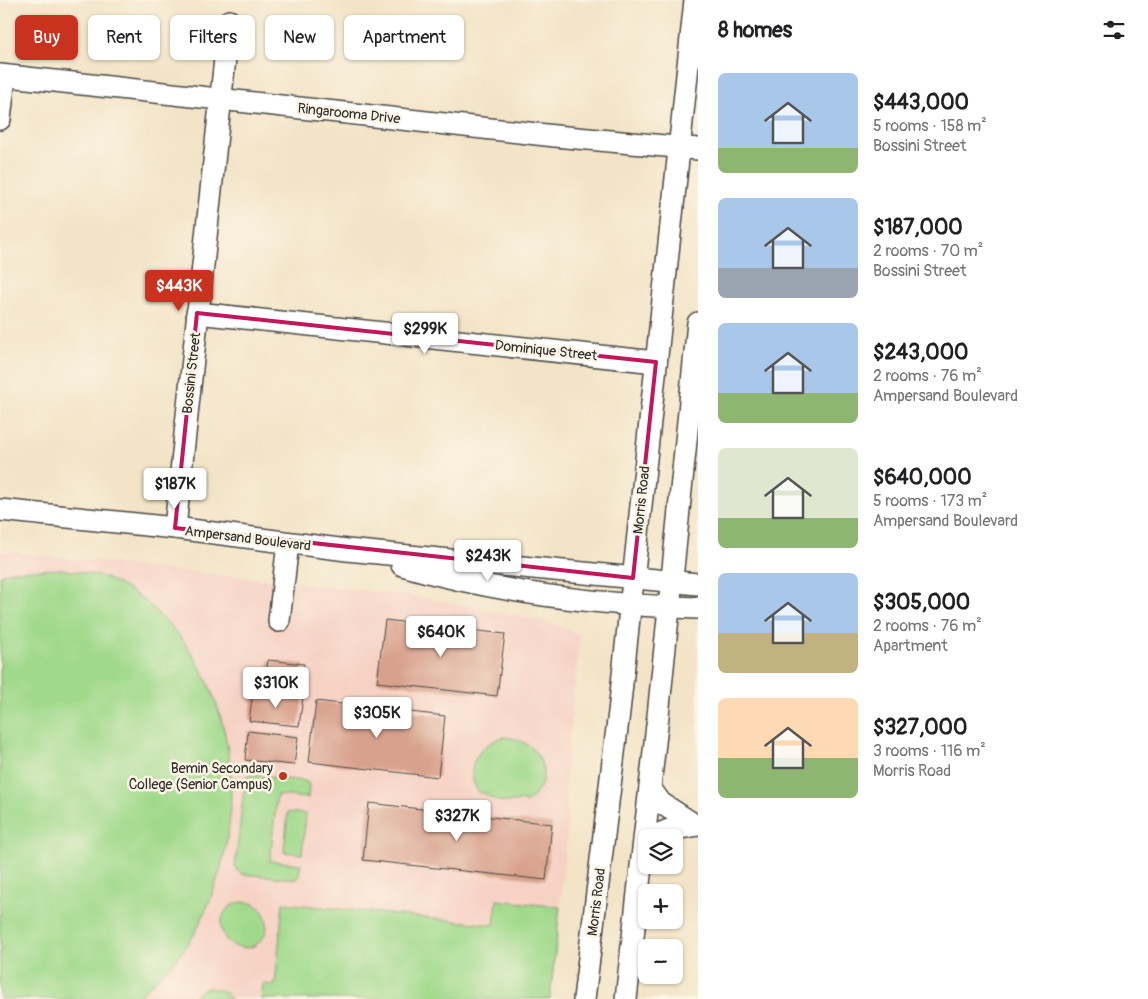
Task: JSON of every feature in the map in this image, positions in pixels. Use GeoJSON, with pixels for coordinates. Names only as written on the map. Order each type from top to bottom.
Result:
{"type":"FeatureCollection","features":[{"type":"Feature","properties":{"kind":"street","name":"Morris Road"},"geometry":{"type":"LineString","coordinates":[[584,999],[656,362],[688,148],[695,0]]}},
{"type":"Feature","properties":{"kind":"street","name":"Bossini Street"},"geometry":{"type":"LineString","coordinates":[[175,528],[224,60]]}},
{"type":"Feature","properties":{"kind":"street","name":"Ringarooma Drive"},"geometry":{"type":"LineString","coordinates":[[2,76],[555,136],[688,148]]}},
{"type":"Feature","properties":{"kind":"street"},"geometry":{"type":"LineString","coordinates":[[0,119],[2,76]]}},
{"type":"Feature","properties":{"kind":"street","name":"Dominique Street"},"geometry":{"type":"LineString","coordinates":[[197,313],[656,362]]}},
{"type":"Feature","properties":{"kind":"street"},"geometry":{"type":"LineString","coordinates":[[648,829],[650,788],[698,323]]}},
{"type":"Feature","properties":{"kind":"street","name":"Ampersand Boulevard"},"geometry":{"type":"LineString","coordinates":[[0,510],[175,528],[347,550],[698,584]]}},
{"type":"Feature","properties":{"kind":"street"},"geometry":{"type":"LineString","coordinates":[[280,621],[288,543]]}},
{"type":"Feature","properties":{"kind":"street","name":"Ampersand Boulevard"},"geometry":{"type":"LineString","coordinates":[[347,550],[418,570],[506,589],[630,605],[698,608]]}},
{"type":"Feature","properties":{"kind":"street"},"geometry":{"type":"LineString","coordinates":[[650,788],[661,803],[696,825]]}},
{"type":"Feature","properties":{"kind":"street"},"geometry":{"type":"LineString","coordinates":[[674,829],[696,825]]}},
{"type":"Feature","properties":{"kind":"street"},"geometry":{"type":"LineString","coordinates":[[626,999],[642,874]]}},
{"type":"Feature","properties":{"kind":"highlighted area"},"geometry":{"type":"Polygon","coordinates":[[[197,313],[656,362],[633,578],[175,528],[197,313]]]}},
{"type":"Feature","properties":{"kind":"shaded area","name":"Bemin Secondary College (Senior Campus)"},"geometry":{"type":"Polygon","coordinates":[[[0,551],[414,596],[550,622],[580,635],[565,780],[568,828],[550,999],[0,999],[0,551]]]}},
{"type":"Feature","properties":{"kind":"green space"},"geometry":{"type":"Polygon","coordinates":[[[61,569],[106,578],[138,596],[162,617],[186,645],[205,676],[218,709],[227,745],[231,781],[230,818],[224,854],[214,889],[206,911],[188,944],[170,966],[135,999],[0,999],[0,575],[11,571],[61,569]]]}},
{"type":"Feature","properties":{"kind":"green space"},"geometry":{"type":"Polygon","coordinates":[[[504,737],[528,745],[536,753],[541,763],[543,774],[541,785],[535,795],[525,803],[523,800],[506,802],[496,800],[482,792],[480,794],[472,776],[472,767],[480,752],[495,740],[504,737]]]}},
{"type":"Feature","properties":{"kind":"green space"},"geometry":{"type":"Polygon","coordinates":[[[248,776],[305,781],[309,784],[308,798],[277,795],[270,861],[301,864],[298,879],[241,874],[235,867],[245,780],[248,776]]]}},
{"type":"Feature","properties":{"kind":"green space"},"geometry":{"type":"Polygon","coordinates":[[[288,812],[306,814],[302,854],[284,852],[288,812]]]}},
{"type":"Feature","properties":{"kind":"green space"},"geometry":{"type":"Polygon","coordinates":[[[497,900],[560,907],[550,999],[261,999],[263,984],[275,985],[283,903],[494,925],[497,900]]]}},
{"type":"Feature","properties":{"kind":"green space"},"geometry":{"type":"Polygon","coordinates":[[[239,902],[249,902],[263,912],[267,925],[263,938],[257,944],[249,948],[239,948],[225,938],[221,930],[221,920],[231,906],[239,902]]]}},
{"type":"Feature","properties":{"kind":"green space"},"geometry":{"type":"Polygon","coordinates":[[[208,988],[221,991],[231,999],[191,999],[200,991],[208,988]]]}},
{"type":"Feature","properties":{"kind":"building"},"geometry":{"type":"Polygon","coordinates":[[[385,620],[505,634],[497,696],[377,682],[385,620]]]}},
{"type":"Feature","properties":{"kind":"building"},"geometry":{"type":"Polygon","coordinates":[[[268,660],[304,664],[301,691],[264,686],[268,660]]]}},
{"type":"Feature","properties":{"kind":"building"},"geometry":{"type":"Polygon","coordinates":[[[253,691],[303,697],[299,726],[249,721],[253,691]]]}},
{"type":"Feature","properties":{"kind":"building"},"geometry":{"type":"Polygon","coordinates":[[[316,701],[445,716],[438,777],[309,762],[316,701]]]}},
{"type":"Feature","properties":{"kind":"building"},"geometry":{"type":"Polygon","coordinates":[[[248,731],[298,737],[294,765],[245,760],[248,731]]]}},
{"type":"Feature","properties":{"kind":"building"},"geometry":{"type":"Polygon","coordinates":[[[369,803],[552,824],[546,880],[363,860],[369,803]]]}},
{"type":"Feature","properties":{"kind":"place","name":"Bemin Secondary College (Senior Campus)"},"geometry":{"type":"Point","coordinates":[283,776]}}]}
